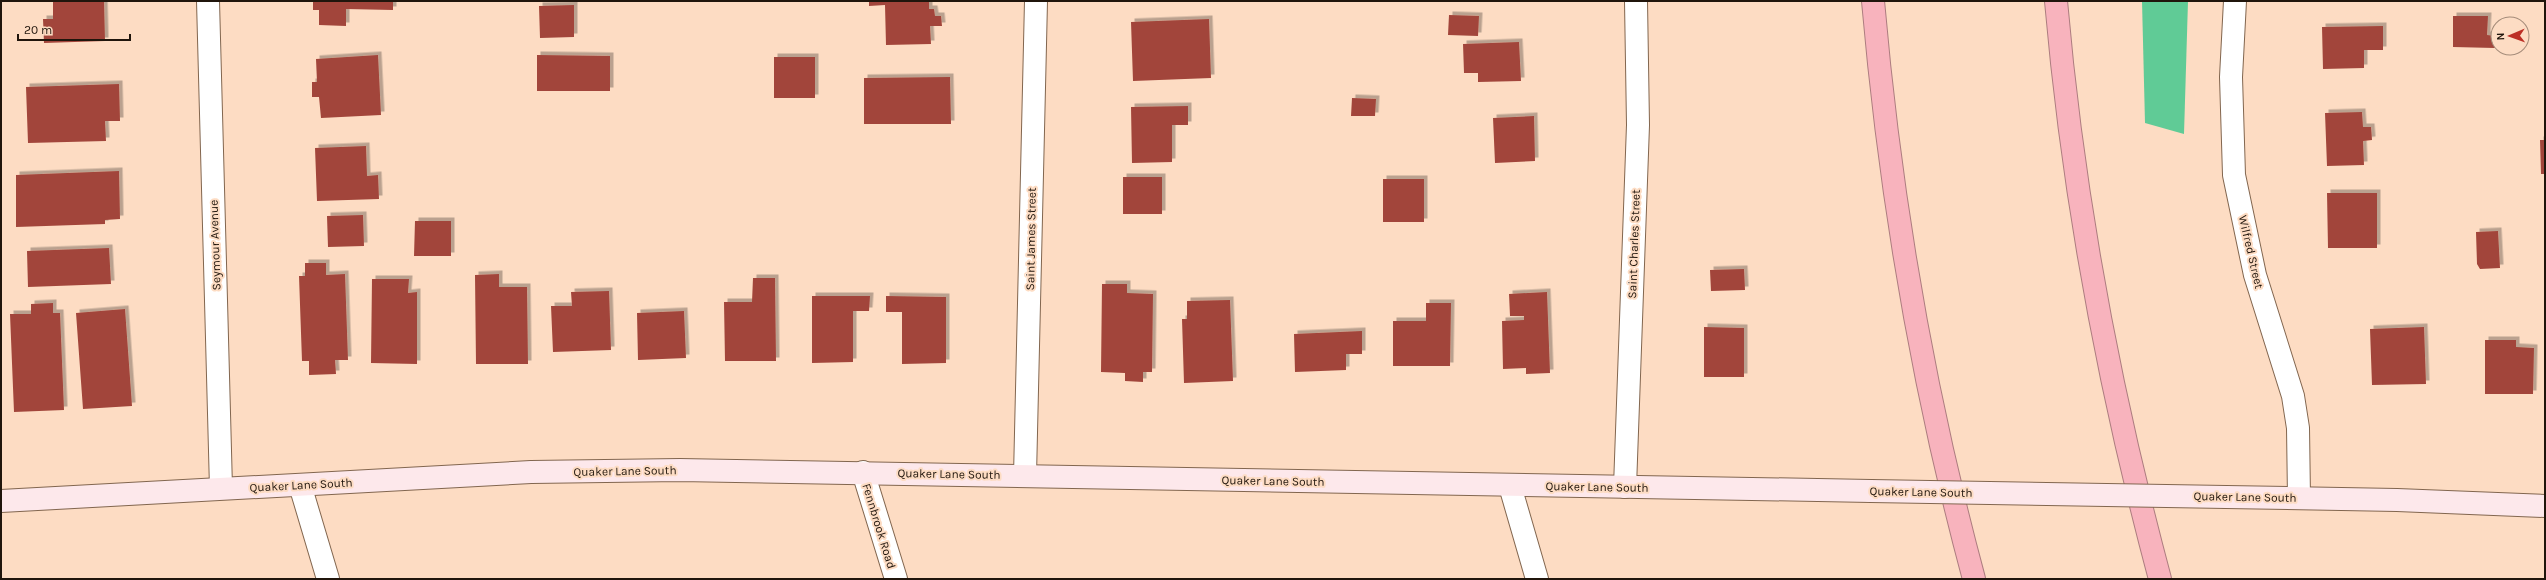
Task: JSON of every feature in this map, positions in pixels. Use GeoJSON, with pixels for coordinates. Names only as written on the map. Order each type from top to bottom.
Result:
{"type":"FeatureCollection","features":[{"type":"Feature","properties":{"kind":"highway"},"geometry":{"type":"LineString","coordinates":[[1873,1],[1887,130],[1919,335],[1939,433],[1974,579]]}},
{"type":"Feature","properties":{"kind":"highway"},"geometry":{"type":"LineString","coordinates":[[2056,1],[2069,129],[2098,311],[2118,410],[2160,579]]}},
{"type":"Feature","properties":{"kind":"main road","name":"Quaker Lane South"},"geometry":{"type":"LineString","coordinates":[[1,502],[221,488],[539,472],[680,470],[863,472],[1510,486],[2300,498],[2545,506]]}},
{"type":"Feature","properties":{"kind":"street","name":"Seymour Avenue"},"geometry":{"type":"LineString","coordinates":[[208,1],[221,488]]}},
{"type":"Feature","properties":{"kind":"street","name":"Saint James Street"},"geometry":{"type":"LineString","coordinates":[[1025,476],[1036,1]]}},
{"type":"Feature","properties":{"kind":"street","name":"Saint Charles Street"},"geometry":{"type":"LineString","coordinates":[[1625,487],[1638,125],[1636,1]]}},
{"type":"Feature","properties":{"kind":"street","name":"Wilfred Street"},"geometry":{"type":"LineString","coordinates":[[2235,1],[2231,77],[2234,175],[2255,275],[2293,396],[2298,428],[2300,498]]}},
{"type":"Feature","properties":{"kind":"street","name":"Fennbrook Road"},"geometry":{"type":"LineString","coordinates":[[863,472],[896,579]]}},
{"type":"Feature","properties":{"kind":"street"},"geometry":{"type":"LineString","coordinates":[[300,485],[328,579]]}},
{"type":"Feature","properties":{"kind":"street"},"geometry":{"type":"LineString","coordinates":[[1510,486],[1536,579]]}},
{"type":"Feature","properties":{"kind":"green space"},"geometry":{"type":"Polygon","coordinates":[[[2142,1],[2188,1],[2184,134],[2145,123],[2142,1]]]}},
{"type":"Feature","properties":{"kind":"building"},"geometry":{"type":"Polygon","coordinates":[[[104,1],[105,41],[44,43],[43,19],[53,19],[53,2],[104,1]]]}},
{"type":"Feature","properties":{"kind":"building"},"geometry":{"type":"Polygon","coordinates":[[[313,1],[393,1],[393,10],[346,9],[346,26],[319,25],[319,10],[313,10],[313,1]]]}},
{"type":"Feature","properties":{"kind":"building"},"geometry":{"type":"Polygon","coordinates":[[[869,1],[929,1],[929,9],[934,9],[935,16],[941,16],[942,26],[930,26],[931,44],[886,45],[885,5],[869,6],[869,1]]]}},
{"type":"Feature","properties":{"kind":"building"},"geometry":{"type":"Polygon","coordinates":[[[574,5],[574,37],[540,38],[539,6],[574,5]]]}},
{"type":"Feature","properties":{"kind":"building"},"geometry":{"type":"Polygon","coordinates":[[[1449,15],[1479,16],[1478,36],[1448,35],[1449,15]]]}},
{"type":"Feature","properties":{"kind":"building"},"geometry":{"type":"Polygon","coordinates":[[[2453,16],[2488,16],[2487,35],[2490,35],[2490,48],[2453,47],[2453,16]]]}},
{"type":"Feature","properties":{"kind":"building"},"geometry":{"type":"Polygon","coordinates":[[[1209,19],[1211,78],[1133,81],[1131,22],[1209,19]]]}},
{"type":"Feature","properties":{"kind":"building"},"geometry":{"type":"Polygon","coordinates":[[[2383,26],[2383,50],[2364,50],[2364,68],[2323,69],[2322,27],[2383,26]]]}},
{"type":"Feature","properties":{"kind":"building"},"geometry":{"type":"Polygon","coordinates":[[[1519,42],[1521,81],[1478,82],[1478,73],[1464,73],[1463,44],[1519,42]]]}},
{"type":"Feature","properties":{"kind":"building"},"geometry":{"type":"Polygon","coordinates":[[[378,55],[381,115],[321,118],[319,97],[312,97],[312,82],[317,82],[316,59],[378,55]]]}},
{"type":"Feature","properties":{"kind":"building"},"geometry":{"type":"Polygon","coordinates":[[[537,55],[610,56],[610,91],[537,91],[537,55]]]}},
{"type":"Feature","properties":{"kind":"building"},"geometry":{"type":"Polygon","coordinates":[[[774,57],[815,57],[815,98],[774,98],[774,57]]]}},
{"type":"Feature","properties":{"kind":"building"},"geometry":{"type":"Polygon","coordinates":[[[950,77],[951,124],[864,124],[864,78],[950,77]]]}},
{"type":"Feature","properties":{"kind":"building"},"geometry":{"type":"Polygon","coordinates":[[[119,84],[120,121],[105,121],[106,141],[28,143],[26,87],[119,84]]]}},
{"type":"Feature","properties":{"kind":"building"},"geometry":{"type":"Polygon","coordinates":[[[1352,98],[1376,99],[1375,116],[1351,116],[1352,98]]]}},
{"type":"Feature","properties":{"kind":"building"},"geometry":{"type":"Polygon","coordinates":[[[1188,106],[1188,125],[1172,125],[1172,162],[1132,163],[1131,107],[1188,106]]]}},
{"type":"Feature","properties":{"kind":"building"},"geometry":{"type":"Polygon","coordinates":[[[2362,112],[2363,127],[2371,127],[2372,140],[2363,141],[2364,165],[2327,166],[2325,113],[2362,112]]]}},
{"type":"Feature","properties":{"kind":"building"},"geometry":{"type":"Polygon","coordinates":[[[1534,116],[1535,161],[1495,163],[1493,118],[1534,116]]]}},
{"type":"Feature","properties":{"kind":"building"},"geometry":{"type":"Polygon","coordinates":[[[2540,140],[2545,140],[2545,174],[2541,174],[2540,140]]]}},
{"type":"Feature","properties":{"kind":"building"},"geometry":{"type":"Polygon","coordinates":[[[366,146],[367,176],[378,175],[379,199],[317,201],[315,148],[366,146]]]}},
{"type":"Feature","properties":{"kind":"building"},"geometry":{"type":"Polygon","coordinates":[[[119,171],[120,219],[105,220],[105,224],[16,227],[16,175],[119,171]]]}},
{"type":"Feature","properties":{"kind":"building"},"geometry":{"type":"Polygon","coordinates":[[[1123,177],[1162,177],[1162,214],[1123,214],[1123,177]]]}},
{"type":"Feature","properties":{"kind":"building"},"geometry":{"type":"Polygon","coordinates":[[[1383,179],[1424,179],[1424,222],[1383,222],[1383,179]]]}},
{"type":"Feature","properties":{"kind":"building"},"geometry":{"type":"Polygon","coordinates":[[[2327,193],[2377,193],[2377,248],[2328,248],[2327,193]]]}},
{"type":"Feature","properties":{"kind":"building"},"geometry":{"type":"Polygon","coordinates":[[[363,215],[364,246],[328,247],[327,216],[363,215]]]}},
{"type":"Feature","properties":{"kind":"building"},"geometry":{"type":"Polygon","coordinates":[[[415,221],[451,221],[451,256],[414,256],[415,221]]]}},
{"type":"Feature","properties":{"kind":"building"},"geometry":{"type":"Polygon","coordinates":[[[2498,231],[2500,268],[2480,269],[2477,264],[2476,232],[2498,231]]]}},
{"type":"Feature","properties":{"kind":"building"},"geometry":{"type":"Polygon","coordinates":[[[109,248],[111,284],[28,287],[27,251],[109,248]]]}},
{"type":"Feature","properties":{"kind":"building"},"geometry":{"type":"Polygon","coordinates":[[[305,263],[326,263],[326,275],[345,274],[348,360],[335,360],[336,374],[309,375],[309,361],[302,361],[299,276],[305,276],[305,263]]]}},
{"type":"Feature","properties":{"kind":"building"},"geometry":{"type":"Polygon","coordinates":[[[1744,269],[1745,290],[1711,291],[1710,270],[1744,269]]]}},
{"type":"Feature","properties":{"kind":"building"},"geometry":{"type":"Polygon","coordinates":[[[499,274],[499,287],[527,287],[528,364],[476,364],[475,275],[499,274]]]}},
{"type":"Feature","properties":{"kind":"building"},"geometry":{"type":"Polygon","coordinates":[[[753,278],[775,278],[776,361],[725,361],[724,302],[752,302],[753,278]]]}},
{"type":"Feature","properties":{"kind":"building"},"geometry":{"type":"Polygon","coordinates":[[[372,279],[409,279],[408,293],[417,292],[417,364],[371,363],[372,279]]]}},
{"type":"Feature","properties":{"kind":"building"},"geometry":{"type":"Polygon","coordinates":[[[1102,284],[1127,284],[1127,293],[1153,294],[1152,372],[1143,372],[1143,382],[1125,381],[1125,373],[1101,372],[1102,284]]]}},
{"type":"Feature","properties":{"kind":"building"},"geometry":{"type":"Polygon","coordinates":[[[609,291],[611,350],[553,352],[551,306],[572,306],[571,292],[609,291]]]}},
{"type":"Feature","properties":{"kind":"building"},"geometry":{"type":"Polygon","coordinates":[[[1547,292],[1550,373],[1526,374],[1526,368],[1503,369],[1502,321],[1524,320],[1524,316],[1510,316],[1509,294],[1547,292]]]}},
{"type":"Feature","properties":{"kind":"building"},"geometry":{"type":"Polygon","coordinates":[[[812,296],[870,296],[869,311],[853,311],[853,362],[812,363],[812,296]]]}},
{"type":"Feature","properties":{"kind":"building"},"geometry":{"type":"Polygon","coordinates":[[[886,296],[946,297],[946,363],[902,364],[902,312],[886,312],[886,296]]]}},
{"type":"Feature","properties":{"kind":"building"},"geometry":{"type":"Polygon","coordinates":[[[1230,300],[1233,381],[1184,383],[1182,319],[1187,319],[1187,301],[1230,300]]]}},
{"type":"Feature","properties":{"kind":"building"},"geometry":{"type":"Polygon","coordinates":[[[53,303],[53,313],[60,313],[64,410],[14,412],[10,314],[31,314],[31,304],[53,303]]]}},
{"type":"Feature","properties":{"kind":"building"},"geometry":{"type":"Polygon","coordinates":[[[1426,303],[1451,303],[1450,366],[1393,366],[1393,321],[1426,321],[1426,303]]]}},
{"type":"Feature","properties":{"kind":"building"},"geometry":{"type":"Polygon","coordinates":[[[125,309],[132,406],[83,409],[76,313],[125,309]]]}},
{"type":"Feature","properties":{"kind":"building"},"geometry":{"type":"Polygon","coordinates":[[[684,311],[686,358],[638,360],[637,313],[684,311]]]}},
{"type":"Feature","properties":{"kind":"building"},"geometry":{"type":"Polygon","coordinates":[[[1704,327],[1744,328],[1744,377],[1704,377],[1704,327]]]}},
{"type":"Feature","properties":{"kind":"building"},"geometry":{"type":"Polygon","coordinates":[[[2424,327],[2426,384],[2372,385],[2370,329],[2424,327]]]}},
{"type":"Feature","properties":{"kind":"building"},"geometry":{"type":"Polygon","coordinates":[[[1362,331],[1362,354],[1346,354],[1346,370],[1295,372],[1294,334],[1362,331]]]}},
{"type":"Feature","properties":{"kind":"building"},"geometry":{"type":"Polygon","coordinates":[[[2485,340],[2516,340],[2516,347],[2534,348],[2533,394],[2485,394],[2485,340]]]}}]}
